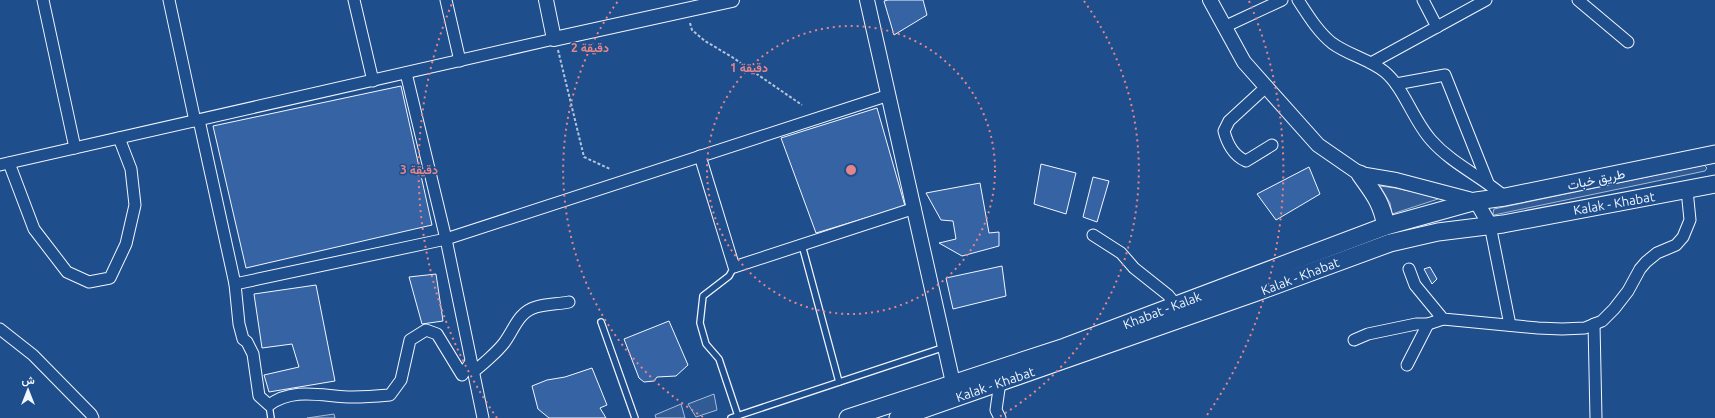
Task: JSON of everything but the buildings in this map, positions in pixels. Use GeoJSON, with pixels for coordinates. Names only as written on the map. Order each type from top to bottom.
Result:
{"type":"FeatureCollection","features":[{"type":"Feature","properties":{"kind":"main road","name":"طريق خبات"},"geometry":{"type":"LineString","coordinates":[[1476,200],[1505,197],[1715,154]]}},
{"type":"Feature","properties":{"kind":"main road"},"geometry":{"type":"LineString","coordinates":[[1360,174],[1383,208],[1386,226]]}},
{"type":"Feature","properties":{"kind":"main road","name":"Kalak - Khabat"},"geometry":{"type":"LineString","coordinates":[[898,418],[1254,293],[1390,243],[1438,232],[1490,225],[1715,184]]}},
{"type":"Feature","properties":{"kind":"main road","name":"Khabat - Kalak"},"geometry":{"type":"LineString","coordinates":[[848,418],[1065,347],[1386,226],[1476,200]]}},
{"type":"Feature","properties":{"kind":"street"},"geometry":{"type":"LineString","coordinates":[[43,0],[75,148]]}},
{"type":"Feature","properties":{"kind":"street"},"geometry":{"type":"LineString","coordinates":[[169,0],[235,284],[239,324],[243,339],[247,342],[253,354],[259,396],[269,405],[277,399],[308,393],[353,397],[390,395],[401,380],[410,340],[426,330],[437,334],[462,375],[472,367],[482,366],[504,343],[515,323],[525,313],[535,307],[569,302]]}},
{"type":"Feature","properties":{"kind":"street"},"geometry":{"type":"LineString","coordinates":[[354,0],[373,81]]}},
{"type":"Feature","properties":{"kind":"street"},"geometry":{"type":"LineString","coordinates":[[446,0],[460,61]]}},
{"type":"Feature","properties":{"kind":"street"},"geometry":{"type":"LineString","coordinates":[[546,0],[554,39]]}},
{"type":"Feature","properties":{"kind":"street"},"geometry":{"type":"LineString","coordinates":[[119,138],[131,169],[135,204],[126,244],[110,278],[89,282],[67,272],[34,229],[4,164],[554,39],[732,0]]}},
{"type":"Feature","properties":{"kind":"street"},"geometry":{"type":"LineString","coordinates":[[867,0],[915,208],[953,383]]}},
{"type":"Feature","properties":{"kind":"street"},"geometry":{"type":"LineString","coordinates":[[1210,0],[1244,62],[1318,145],[1360,174],[1396,180],[1476,200],[1490,225],[1510,326]]}},
{"type":"Feature","properties":{"kind":"street"},"geometry":{"type":"LineString","coordinates":[[1224,27],[1282,0]]}},
{"type":"Feature","properties":{"kind":"street"},"geometry":{"type":"LineString","coordinates":[[1298,0],[1319,30],[1332,43],[1371,63],[1386,73],[1396,84],[1412,115],[1429,139],[1447,157],[1488,183],[1505,197]]}},
{"type":"Feature","properties":{"kind":"street"},"geometry":{"type":"LineString","coordinates":[[1423,0],[1436,27]]}},
{"type":"Feature","properties":{"kind":"street"},"geometry":{"type":"LineString","coordinates":[[1371,63],[1486,0]]}},
{"type":"Feature","properties":{"kind":"street"},"geometry":{"type":"LineString","coordinates":[[1578,0],[1628,42]]}},
{"type":"Feature","properties":{"kind":"street"},"geometry":{"type":"LineString","coordinates":[[406,73],[446,239],[483,418]]}},
{"type":"Feature","properties":{"kind":"street"},"geometry":{"type":"LineString","coordinates":[[1396,84],[1445,75],[1488,183]]}},
{"type":"Feature","properties":{"kind":"street"},"geometry":{"type":"LineString","coordinates":[[1266,87],[1229,121],[1224,131],[1226,140],[1239,158],[1246,161],[1272,145]]}},
{"type":"Feature","properties":{"kind":"street"},"geometry":{"type":"LineString","coordinates":[[235,284],[446,239],[889,95]]}},
{"type":"Feature","properties":{"kind":"street"},"geometry":{"type":"LineString","coordinates":[[700,156],[734,266],[915,208]]}},
{"type":"Feature","properties":{"kind":"street"},"geometry":{"type":"LineString","coordinates":[[1354,340],[1368,334],[1416,324],[1428,324],[1444,319],[1510,326],[1562,329],[1585,328],[1602,321],[1614,310],[1646,262],[1658,253],[1676,245],[1683,236],[1690,220],[1687,190]]}},
{"type":"Feature","properties":{"kind":"street"},"geometry":{"type":"LineString","coordinates":[[1093,234],[1121,253],[1134,268],[1168,295],[1176,305]]}},
{"type":"Feature","properties":{"kind":"street"},"geometry":{"type":"LineString","coordinates":[[1408,269],[1416,285],[1444,319]]}},
{"type":"Feature","properties":{"kind":"street"},"geometry":{"type":"LineString","coordinates":[[1407,365],[1428,324]]}},
{"type":"Feature","properties":{"kind":"street"},"geometry":{"type":"LineString","coordinates":[[1594,324],[1596,418]]}},
{"type":"Feature","properties":{"kind":"street"},"geometry":{"type":"LineString","coordinates":[[0,329],[33,355],[91,414],[93,418]]}},
{"type":"Feature","properties":{"kind":"street"},"geometry":{"type":"LineString","coordinates":[[1000,382],[996,410],[1000,418]]}},
{"type":"Feature","properties":{"kind":"lane"},"geometry":{"type":"LineString","coordinates":[[802,245],[839,382]]}},
{"type":"Feature","properties":{"kind":"lane"},"geometry":{"type":"LineString","coordinates":[[734,266],[729,276],[703,296],[700,323],[706,344],[719,359],[738,416]]}},
{"type":"Feature","properties":{"kind":"lane"},"geometry":{"type":"LineString","coordinates":[[601,322],[635,418]]}},
{"type":"Feature","properties":{"kind":"lane"},"geometry":{"type":"LineString","coordinates":[[731,418],[946,347]]}},
{"type":"Feature","properties":{"kind":"lane"},"geometry":{"type":"LineString","coordinates":[[269,405],[271,418]]}},
{"type":"Feature","properties":{"kind":"path"},"geometry":{"type":"LineString","coordinates":[[686,10],[692,30],[802,105]]}},
{"type":"Feature","properties":{"kind":"path"},"geometry":{"type":"LineString","coordinates":[[554,39],[560,54],[584,157],[610,169]]}},
{"type":"Feature","properties":{"kind":"shaded area"},"geometry":{"type":"Polygon","coordinates":[[[1704,165],[1707,168],[1705,171],[1494,215],[1493,213],[1494,209],[1704,165]]]}},
{"type":"Feature","properties":{"kind":"shaded area"},"geometry":{"type":"Polygon","coordinates":[[[1380,186],[1439,195],[1438,199],[1392,214],[1390,203],[1380,186]]]}},
{"type":"Feature","properties":{"kind":"shaded area"},"geometry":{"type":"Polygon","coordinates":[[[714,394],[717,410],[696,417],[688,404],[714,394]]]}},
{"type":"Feature","properties":{"kind":"shaded area"},"geometry":{"type":"Polygon","coordinates":[[[681,404],[685,418],[656,418],[655,415],[681,404]]]}},
{"type":"Feature","properties":{"kind":"shaded area"},"geometry":{"type":"Polygon","coordinates":[[[334,414],[335,418],[307,418],[334,414]]]}}]}
